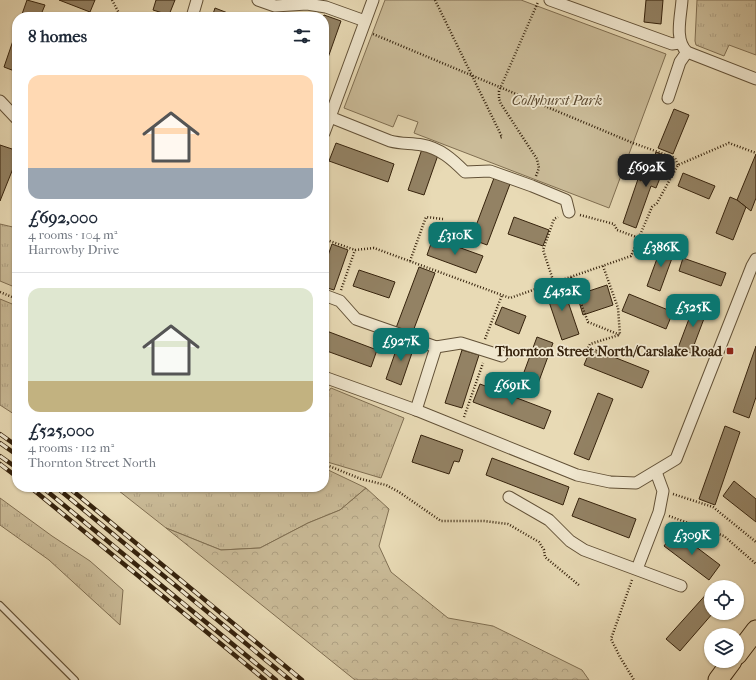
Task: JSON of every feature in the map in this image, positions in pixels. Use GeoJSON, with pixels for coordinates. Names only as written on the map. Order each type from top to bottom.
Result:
{"type":"FeatureCollection","features":[{"type":"Feature","properties":{"kind":"highway"},"geometry":{"type":"LineString","coordinates":[[744,646],[756,630]]}},
{"type":"Feature","properties":{"kind":"highway"},"geometry":{"type":"LineString","coordinates":[[718,680],[727,668]]}},
{"type":"Feature","properties":{"kind":"street"},"geometry":{"type":"LineString","coordinates":[[193,12],[197,0]]}},
{"type":"Feature","properties":{"kind":"street"},"geometry":{"type":"LineString","coordinates":[[258,0],[275,6],[307,4],[326,7],[364,26]]}},
{"type":"Feature","properties":{"kind":"street"},"geometry":{"type":"LineString","coordinates":[[373,0],[330,117],[390,141],[424,145],[448,156],[465,172],[490,171],[532,186],[566,200],[569,212]]}},
{"type":"Feature","properties":{"kind":"street"},"geometry":{"type":"LineString","coordinates":[[550,0],[672,44],[680,43]]}},
{"type":"Feature","properties":{"kind":"street"},"geometry":{"type":"LineString","coordinates":[[682,0],[680,43],[682,48],[687,52],[756,79]]}},
{"type":"Feature","properties":{"kind":"street"},"geometry":{"type":"LineString","coordinates":[[668,98],[680,62],[687,52]]}},
{"type":"Feature","properties":{"kind":"street"},"geometry":{"type":"LineString","coordinates":[[0,101],[12,113]]}},
{"type":"Feature","properties":{"kind":"street"},"geometry":{"type":"LineString","coordinates":[[329,379],[416,410],[577,475],[610,482],[636,483],[676,459],[755,265]]}},
{"type":"Feature","properties":{"kind":"street"},"geometry":{"type":"LineString","coordinates":[[329,297],[340,301],[356,319],[436,347],[461,343],[502,356]]}},
{"type":"Feature","properties":{"kind":"street"},"geometry":{"type":"LineString","coordinates":[[416,410],[436,347]]}},
{"type":"Feature","properties":{"kind":"street"},"geometry":{"type":"LineString","coordinates":[[637,569],[659,512],[663,491],[656,472]]}},
{"type":"Feature","properties":{"kind":"street"},"geometry":{"type":"LineString","coordinates":[[509,497],[549,520],[570,542],[584,550],[681,586]]}},
{"type":"Feature","properties":{"kind":"lane"},"geometry":{"type":"LineString","coordinates":[[0,605],[75,680]]}},
{"type":"Feature","properties":{"kind":"path"},"geometry":{"type":"LineString","coordinates":[[112,0],[118,12]]}},
{"type":"Feature","properties":{"kind":"path"},"geometry":{"type":"LineString","coordinates":[[435,0],[502,137],[499,138]]}},
{"type":"Feature","properties":{"kind":"path"},"geometry":{"type":"LineString","coordinates":[[532,186],[538,173],[539,164],[500,104],[498,94],[539,0]]}},
{"type":"Feature","properties":{"kind":"path"},"geometry":{"type":"LineString","coordinates":[[364,26],[500,88],[633,143],[675,158],[678,165]]}},
{"type":"Feature","properties":{"kind":"path"},"geometry":{"type":"LineString","coordinates":[[329,241],[355,250],[374,248],[510,298],[631,256],[652,207],[657,203],[678,165],[729,143],[756,153]]}},
{"type":"Feature","properties":{"kind":"path"},"geometry":{"type":"LineString","coordinates":[[554,283],[543,250],[554,219],[569,212],[614,224],[617,230],[639,238]]}},
{"type":"Feature","properties":{"kind":"path"},"geometry":{"type":"LineString","coordinates":[[410,261],[426,217],[443,219]]}},
{"type":"Feature","properties":{"kind":"path"},"geometry":{"type":"LineString","coordinates":[[337,299],[355,250]]}},
{"type":"Feature","properties":{"kind":"path"},"geometry":{"type":"LineString","coordinates":[[603,266],[618,308],[620,335]]}},
{"type":"Feature","properties":{"kind":"path"},"geometry":{"type":"LineString","coordinates":[[571,277],[588,322],[620,335]]}},
{"type":"Feature","properties":{"kind":"path"},"geometry":{"type":"LineString","coordinates":[[0,292],[12,297]]}},
{"type":"Feature","properties":{"kind":"path"},"geometry":{"type":"LineString","coordinates":[[460,428],[502,295]]}},
{"type":"Feature","properties":{"kind":"path"},"geometry":{"type":"LineString","coordinates":[[580,355],[586,354],[590,344],[620,335]]}},
{"type":"Feature","properties":{"kind":"path"},"geometry":{"type":"LineString","coordinates":[[329,466],[361,479],[386,485],[405,496],[441,521],[484,521],[508,524],[539,542],[544,550],[545,557],[580,586]]}},
{"type":"Feature","properties":{"kind":"path"},"geometry":{"type":"LineString","coordinates":[[663,491],[713,507],[756,542]]}},
{"type":"Feature","properties":{"kind":"path"},"geometry":{"type":"LineString","coordinates":[[659,512],[724,536],[756,564]]}},
{"type":"Feature","properties":{"kind":"path"},"geometry":{"type":"LineString","coordinates":[[634,680],[611,639],[637,569]]}},
{"type":"Feature","properties":{"kind":"green space","name":"Collyhurst Park"},"geometry":{"type":"Polygon","coordinates":[[[385,0],[521,0],[666,54],[609,208],[414,133],[418,122],[398,115],[393,127],[344,108],[385,0]]]}},
{"type":"Feature","properties":{"kind":"green space"},"geometry":{"type":"Polygon","coordinates":[[[697,0],[756,0],[756,55],[729,45],[724,56],[696,45],[697,0]]]}},
{"type":"Feature","properties":{"kind":"green space"},"geometry":{"type":"Polygon","coordinates":[[[0,224],[12,227],[12,286],[0,281],[0,224]]]}},
{"type":"Feature","properties":{"kind":"green space"},"geometry":{"type":"Polygon","coordinates":[[[0,299],[12,304],[12,413],[0,405],[0,299]]]}},
{"type":"Feature","properties":{"kind":"green space"},"geometry":{"type":"Polygon","coordinates":[[[331,388],[404,418],[381,478],[329,462],[329,391],[331,388]]]}},
{"type":"Feature","properties":{"kind":"green space"},"geometry":{"type":"Polygon","coordinates":[[[329,470],[366,488],[340,510],[308,523],[260,548],[221,550],[166,528],[120,492],[329,492],[329,470]]]}},
{"type":"Feature","properties":{"kind":"green space"},"geometry":{"type":"Polygon","coordinates":[[[366,488],[389,509],[379,546],[391,572],[448,618],[493,626],[582,670],[589,680],[355,680],[166,528],[221,550],[260,548],[308,523],[340,510],[366,488]]]}},
{"type":"Feature","properties":{"kind":"green space"},"geometry":{"type":"Polygon","coordinates":[[[0,498],[52,536],[90,561],[123,590],[120,625],[49,560],[0,525],[0,498]]]}},
{"type":"Feature","properties":{"kind":"building"},"geometry":{"type":"Polygon","coordinates":[[[27,0],[45,5],[42,12],[23,12],[27,0]]]}},
{"type":"Feature","properties":{"kind":"building"},"geometry":{"type":"Polygon","coordinates":[[[59,0],[95,0],[90,12],[59,0]]]}},
{"type":"Feature","properties":{"kind":"building"},"geometry":{"type":"Polygon","coordinates":[[[156,0],[175,0],[170,12],[159,12],[153,10],[156,0]]]}},
{"type":"Feature","properties":{"kind":"building"},"geometry":{"type":"Polygon","coordinates":[[[646,0],[663,0],[661,24],[644,22],[646,0]]]}},
{"type":"Feature","properties":{"kind":"building"},"geometry":{"type":"Polygon","coordinates":[[[215,8],[225,12],[214,12],[215,8]]]}},
{"type":"Feature","properties":{"kind":"building"},"geometry":{"type":"Polygon","coordinates":[[[329,17],[341,21],[329,55],[329,17]]]}},
{"type":"Feature","properties":{"kind":"building"},"geometry":{"type":"Polygon","coordinates":[[[12,44],[12,70],[4,67],[12,44]]]}},
{"type":"Feature","properties":{"kind":"building"},"geometry":{"type":"Polygon","coordinates":[[[674,109],[689,115],[673,154],[658,148],[674,109]]]}},
{"type":"Feature","properties":{"kind":"building"},"geometry":{"type":"Polygon","coordinates":[[[336,143],[394,164],[388,182],[329,161],[336,143]]]}},
{"type":"Feature","properties":{"kind":"building"},"geometry":{"type":"Polygon","coordinates":[[[0,145],[12,149],[12,171],[0,201],[0,145]]]}},
{"type":"Feature","properties":{"kind":"building"},"geometry":{"type":"Polygon","coordinates":[[[422,149],[438,155],[424,195],[408,190],[422,149]]]}},
{"type":"Feature","properties":{"kind":"building"},"geometry":{"type":"Polygon","coordinates":[[[656,152],[671,158],[665,175],[662,173],[656,188],[651,186],[636,228],[623,223],[638,179],[641,181],[647,166],[651,167],[656,152]]]}},
{"type":"Feature","properties":{"kind":"building"},"geometry":{"type":"Polygon","coordinates":[[[756,154],[756,198],[751,211],[737,200],[756,154]]]}},
{"type":"Feature","properties":{"kind":"building"},"geometry":{"type":"Polygon","coordinates":[[[683,173],[715,186],[709,199],[678,186],[683,173]]]}},
{"type":"Feature","properties":{"kind":"building"},"geometry":{"type":"Polygon","coordinates":[[[494,178],[510,184],[487,245],[471,239],[494,178]]]}},
{"type":"Feature","properties":{"kind":"building"},"geometry":{"type":"Polygon","coordinates":[[[730,197],[746,207],[733,240],[716,233],[730,197]]]}},
{"type":"Feature","properties":{"kind":"building"},"geometry":{"type":"Polygon","coordinates":[[[514,217],[549,230],[543,246],[508,234],[514,217]]]}},
{"type":"Feature","properties":{"kind":"building"},"geometry":{"type":"Polygon","coordinates":[[[433,238],[483,256],[476,273],[427,255],[433,238]]]}},
{"type":"Feature","properties":{"kind":"building"},"geometry":{"type":"Polygon","coordinates":[[[332,244],[348,250],[334,290],[329,288],[329,253],[332,244]]]}},
{"type":"Feature","properties":{"kind":"building"},"geometry":{"type":"Polygon","coordinates":[[[662,245],[675,250],[660,291],[647,286],[662,245]]]}},
{"type":"Feature","properties":{"kind":"building"},"geometry":{"type":"Polygon","coordinates":[[[683,258],[726,273],[721,286],[679,271],[683,258]]]}},
{"type":"Feature","properties":{"kind":"building"},"geometry":{"type":"Polygon","coordinates":[[[419,267],[435,273],[412,334],[396,328],[419,267]]]}},
{"type":"Feature","properties":{"kind":"building"},"geometry":{"type":"Polygon","coordinates":[[[359,270],[395,282],[389,298],[353,286],[359,270]]]}},
{"type":"Feature","properties":{"kind":"building"},"geometry":{"type":"Polygon","coordinates":[[[562,284],[579,334],[562,340],[545,290],[562,284]]]}},
{"type":"Feature","properties":{"kind":"building"},"geometry":{"type":"Polygon","coordinates":[[[607,285],[613,305],[583,315],[577,295],[607,285]]]}},
{"type":"Feature","properties":{"kind":"building"},"geometry":{"type":"Polygon","coordinates":[[[629,294],[673,312],[666,329],[622,311],[629,294]]]}},
{"type":"Feature","properties":{"kind":"building"},"geometry":{"type":"Polygon","coordinates":[[[695,303],[708,308],[691,353],[678,348],[695,303]]]}},
{"type":"Feature","properties":{"kind":"building"},"geometry":{"type":"Polygon","coordinates":[[[502,307],[526,316],[519,334],[495,324],[502,307]]]}},
{"type":"Feature","properties":{"kind":"building"},"geometry":{"type":"Polygon","coordinates":[[[329,332],[377,350],[371,367],[329,352],[329,332]]]}},
{"type":"Feature","properties":{"kind":"building"},"geometry":{"type":"Polygon","coordinates":[[[537,337],[553,343],[536,389],[520,383],[537,337]]]}},
{"type":"Feature","properties":{"kind":"building"},"geometry":{"type":"Polygon","coordinates":[[[400,339],[415,344],[401,385],[386,379],[400,339]]]}},
{"type":"Feature","properties":{"kind":"building"},"geometry":{"type":"Polygon","coordinates":[[[756,346],[756,397],[749,418],[733,412],[756,346]]]}},
{"type":"Feature","properties":{"kind":"building"},"geometry":{"type":"Polygon","coordinates":[[[591,348],[649,371],[642,388],[584,365],[591,348]]]}},
{"type":"Feature","properties":{"kind":"building"},"geometry":{"type":"Polygon","coordinates":[[[462,350],[479,355],[462,408],[445,403],[462,350]]]}},
{"type":"Feature","properties":{"kind":"building"},"geometry":{"type":"Polygon","coordinates":[[[480,384],[551,411],[544,429],[473,402],[480,384]]]}},
{"type":"Feature","properties":{"kind":"building"},"geometry":{"type":"Polygon","coordinates":[[[598,393],[613,399],[589,460],[574,454],[598,393]]]}},
{"type":"Feature","properties":{"kind":"building"},"geometry":{"type":"Polygon","coordinates":[[[725,426],[740,432],[715,505],[699,499],[725,426]]]}},
{"type":"Feature","properties":{"kind":"building"},"geometry":{"type":"Polygon","coordinates":[[[421,435],[463,450],[459,462],[454,461],[449,474],[412,462],[421,435]]]}},
{"type":"Feature","properties":{"kind":"building"},"geometry":{"type":"Polygon","coordinates":[[[492,458],[569,487],[563,505],[486,475],[492,458]]]}},
{"type":"Feature","properties":{"kind":"building"},"geometry":{"type":"Polygon","coordinates":[[[734,481],[756,499],[756,522],[723,496],[734,481]]]}},
{"type":"Feature","properties":{"kind":"building"},"geometry":{"type":"Polygon","coordinates":[[[579,498],[636,519],[629,538],[572,516],[579,498]]]}},
{"type":"Feature","properties":{"kind":"building"},"geometry":{"type":"Polygon","coordinates":[[[675,531],[720,565],[709,580],[664,546],[675,531]]]}},
{"type":"Feature","properties":{"kind":"building"},"geometry":{"type":"Polygon","coordinates":[[[704,597],[704,620],[707,620],[680,651],[666,639],[704,597]]]}},
{"type":"Feature","properties":{"kind":"railway"},"geometry":{"type":"LineString","coordinates":[[0,434],[12,442]]}},
{"type":"Feature","properties":{"kind":"railway"},"geometry":{"type":"LineString","coordinates":[[0,443],[12,451]]}},
{"type":"Feature","properties":{"kind":"railway"},"geometry":{"type":"LineString","coordinates":[[0,456],[12,464]]}},
{"type":"Feature","properties":{"kind":"railway"},"geometry":{"type":"LineString","coordinates":[[0,464],[12,473]]}},
{"type":"Feature","properties":{"kind":"railway"},"geometry":{"type":"LineString","coordinates":[[36,492],[265,680]]}},
{"type":"Feature","properties":{"kind":"railway"},"geometry":{"type":"LineString","coordinates":[[48,492],[276,680]]}},
{"type":"Feature","properties":{"kind":"railway"},"geometry":{"type":"LineString","coordinates":[[62,492],[290,680]]}},
{"type":"Feature","properties":{"kind":"railway"},"geometry":{"type":"LineString","coordinates":[[74,492],[302,680]]}},
{"type":"Feature","properties":{"kind":"place","name":"Thornton Street North/Carslake Road"},"geometry":{"type":"Point","coordinates":[730,351]}}]}
